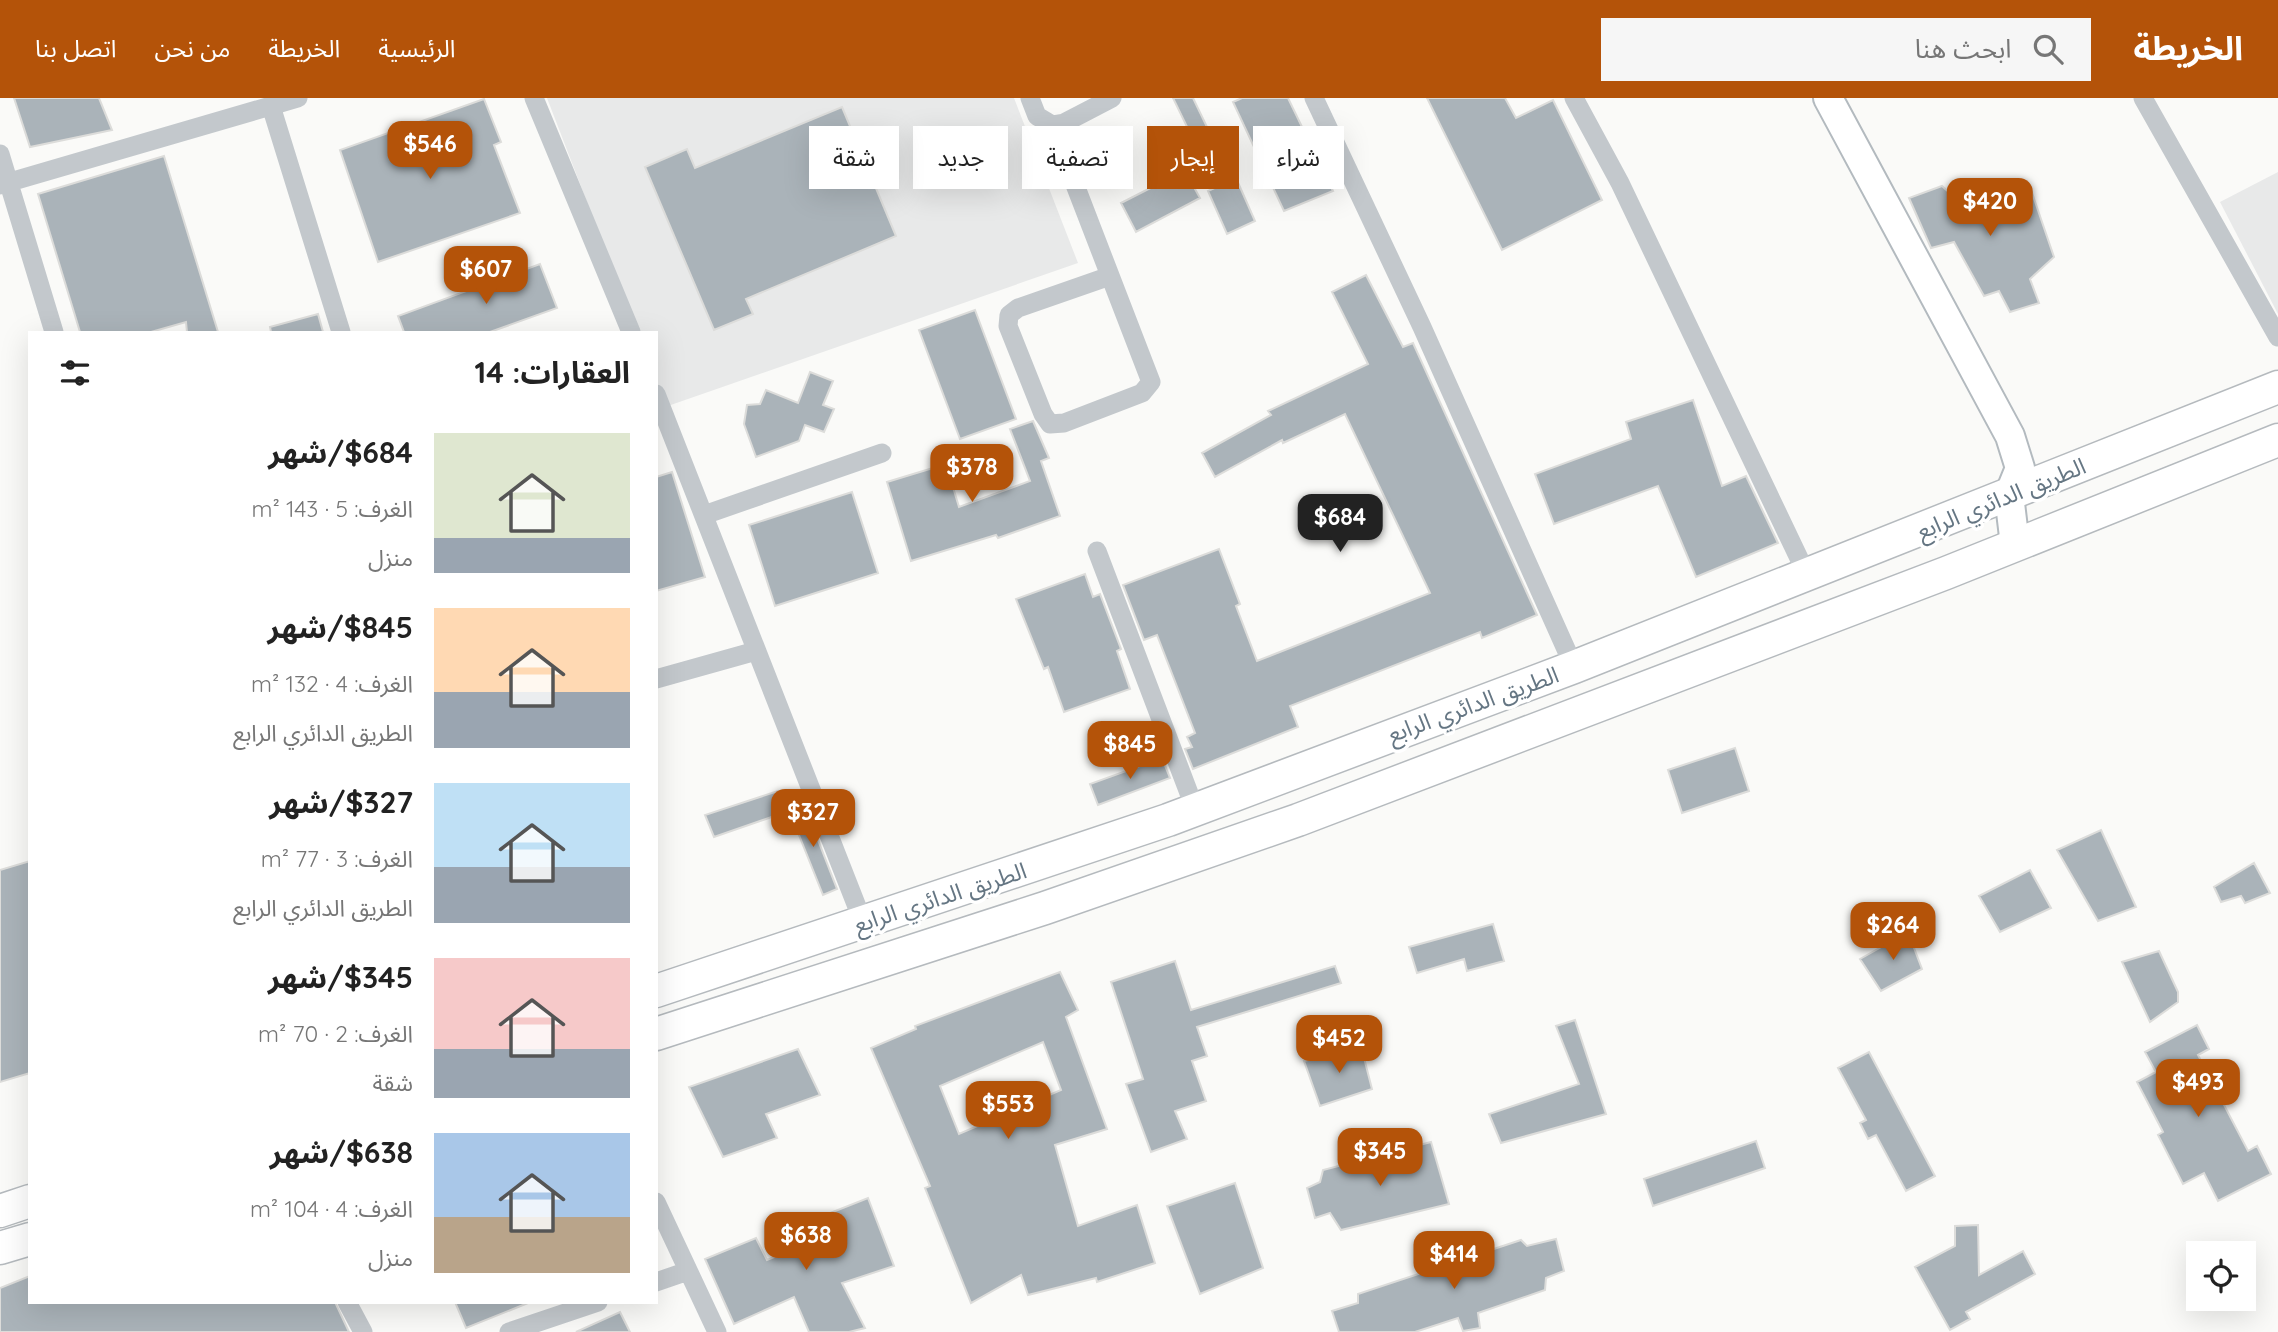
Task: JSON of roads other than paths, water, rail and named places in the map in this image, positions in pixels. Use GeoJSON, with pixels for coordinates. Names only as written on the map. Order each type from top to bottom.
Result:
{"type":"FeatureCollection","features":[{"type":"Feature","properties":{"kind":"main road"},"geometry":{"type":"LineString","coordinates":[[1828,98],[2010,436],[2020,468],[2009,495],[2015,545]]}},
{"type":"Feature","properties":{"kind":"main road","name":"الطريق الدائري الرابع"},"geometry":{"type":"LineString","coordinates":[[658,990],[1195,809],[1574,667],[2278,387]]}},
{"type":"Feature","properties":{"kind":"main road","name":"الطريق الدائري الرابع"},"geometry":{"type":"LineString","coordinates":[[658,1033],[1045,908],[1286,824],[2015,545],[2278,440]]}},
{"type":"Feature","properties":{"kind":"main road"},"geometry":{"type":"LineString","coordinates":[[0,1211],[28,1202]]}},
{"type":"Feature","properties":{"kind":"main road"},"geometry":{"type":"LineString","coordinates":[[0,1248],[28,1240]]}},
{"type":"Feature","properties":{"kind":"street"},"geometry":{"type":"LineString","coordinates":[[4,183],[298,98]]}},
{"type":"Feature","properties":{"kind":"street"},"geometry":{"type":"LineString","coordinates":[[534,98],[631,331]]}},
{"type":"Feature","properties":{"kind":"street"},"geometry":{"type":"LineString","coordinates":[[1030,98],[1037,116],[1052,125],[1150,376],[1150,386],[1142,393],[1064,423],[1050,424],[1043,414],[1008,326],[1009,315],[1018,308],[1110,276]]}},
{"type":"Feature","properties":{"kind":"street"},"geometry":{"type":"LineString","coordinates":[[1052,125],[1064,123],[1112,98]]}},
{"type":"Feature","properties":{"kind":"street"},"geometry":{"type":"LineString","coordinates":[[1314,98],[1422,327],[1574,667]]}},
{"type":"Feature","properties":{"kind":"street"},"geometry":{"type":"LineString","coordinates":[[1574,98],[1619,183],[1807,575]]}},
{"type":"Feature","properties":{"kind":"street"},"geometry":{"type":"LineString","coordinates":[[2143,98],[2278,337]]}},
{"type":"Feature","properties":{"kind":"street"},"geometry":{"type":"LineString","coordinates":[[271,106],[341,331]]}},
{"type":"Feature","properties":{"kind":"street"},"geometry":{"type":"LineString","coordinates":[[0,154],[4,183],[54,331]]}},
{"type":"Feature","properties":{"kind":"street"},"geometry":{"type":"LineString","coordinates":[[658,400],[863,922]]}},
{"type":"Feature","properties":{"kind":"street"},"geometry":{"type":"LineString","coordinates":[[704,515],[883,453]]}},
{"type":"Feature","properties":{"kind":"street"},"geometry":{"type":"LineString","coordinates":[[1097,551],[1195,809]]}},
{"type":"Feature","properties":{"kind":"street"},"geometry":{"type":"LineString","coordinates":[[658,678],[757,651]]}},
{"type":"Feature","properties":{"kind":"street"},"geometry":{"type":"LineString","coordinates":[[658,1206],[717,1332]]}},
{"type":"Feature","properties":{"kind":"street"},"geometry":{"type":"LineString","coordinates":[[658,1281],[688,1271]]}},
{"type":"Feature","properties":{"kind":"street"},"geometry":{"type":"LineString","coordinates":[[348,1304],[363,1332]]}},
{"type":"Feature","properties":{"kind":"street"},"geometry":{"type":"LineString","coordinates":[[509,1332],[592,1304]]}}]}
